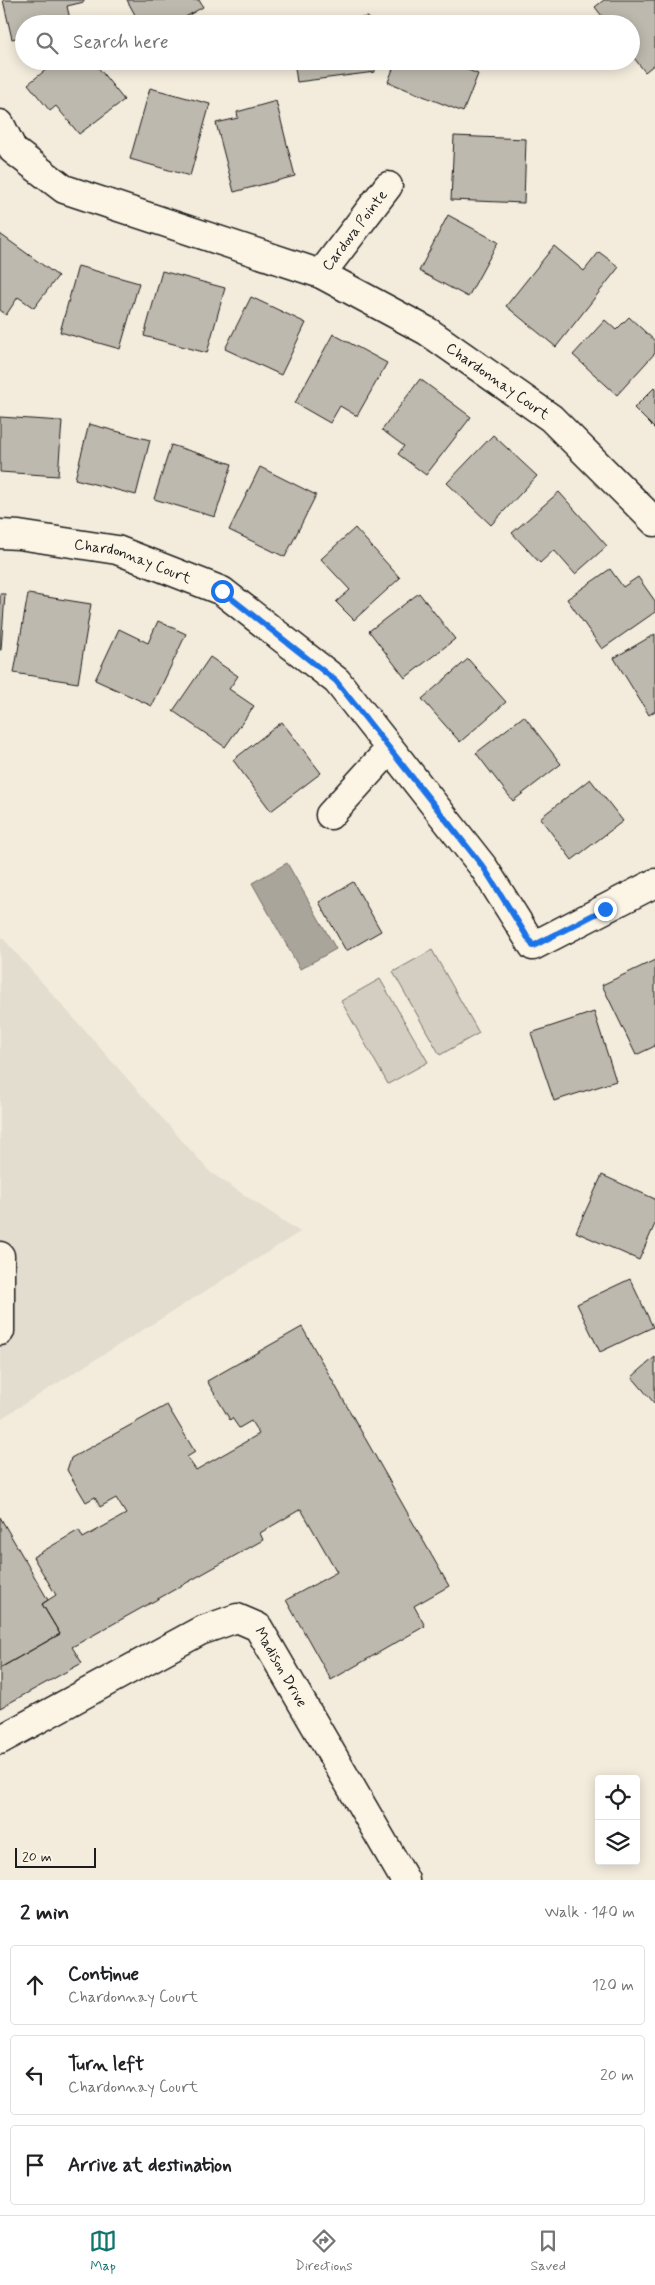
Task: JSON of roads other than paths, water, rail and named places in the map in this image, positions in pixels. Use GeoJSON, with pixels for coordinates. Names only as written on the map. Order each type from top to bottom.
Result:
{"type":"FeatureCollection","features":[{"type":"Feature","properties":{"kind":"street","name":"Chardonnay Court"},"geometry":{"type":"LineString","coordinates":[[0,124],[13,150],[64,189],[321,274],[427,331],[551,418],[655,522]]}},
{"type":"Feature","properties":{"kind":"street","name":"Cardova Pointe"},"geometry":{"type":"LineString","coordinates":[[321,274],[388,186]]}},
{"type":"Feature","properties":{"kind":"street","name":"Chardonnay Court"},"geometry":{"type":"LineString","coordinates":[[0,534],[19,535],[117,550],[222,591],[336,681],[484,868],[533,946],[655,883]]}},
{"type":"Feature","properties":{"kind":"street"},"geometry":{"type":"LineString","coordinates":[[330,815],[389,750]]}},
{"type":"Feature","properties":{"kind":"street"},"geometry":{"type":"LineString","coordinates":[[0,1256],[0,1331]]}},
{"type":"Feature","properties":{"kind":"street","name":"Madison Drive"},"geometry":{"type":"LineString","coordinates":[[0,1740],[200,1631],[237,1618],[258,1627],[405,1880]]}}]}
